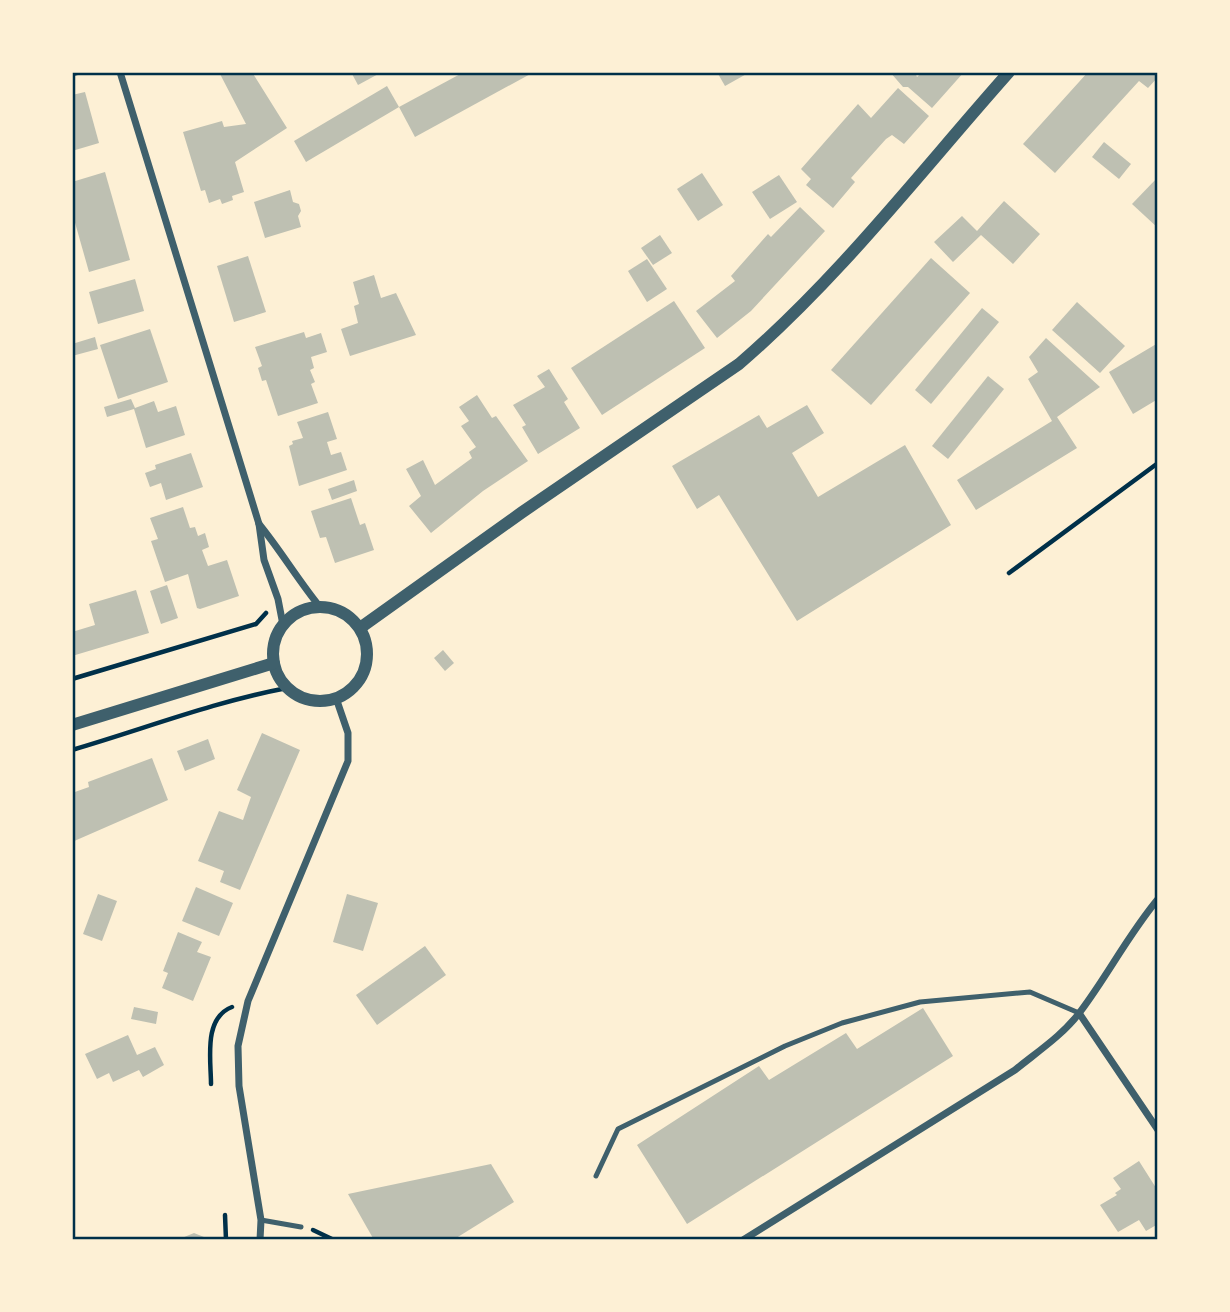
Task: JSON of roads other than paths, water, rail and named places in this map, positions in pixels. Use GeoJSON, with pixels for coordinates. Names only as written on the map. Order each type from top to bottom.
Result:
{"type":"FeatureCollection","features":[{"type":"Feature","properties":{"kind":"street"},"geometry":{"type":"LineString","coordinates":[[120,72],[259,524],[264,560],[278,599],[282,625]]}},
{"type":"Feature","properties":{"kind":"street"},"geometry":{"type":"LineString","coordinates":[[360,628],[521,513],[739,364],[766,341],[858,248],[1009,72]]}},
{"type":"Feature","properties":{"kind":"street"},"geometry":{"type":"LineString","coordinates":[[259,524],[320,607]]}},
{"type":"Feature","properties":{"kind":"street"},"geometry":{"type":"LineString","coordinates":[[320,607],[335,609],[349,617],[360,628],[367,655],[365,669],[348,691],[323,701],[310,699],[287,688],[274,663],[273,650],[282,625],[299,612],[320,607]]}},
{"type":"Feature","properties":{"kind":"street"},"geometry":{"type":"LineString","coordinates":[[72,725],[274,663]]}},
{"type":"Feature","properties":{"kind":"street"},"geometry":{"type":"LineString","coordinates":[[260,1240],[261,1220],[239,1086],[238,1046],[248,1001],[348,761],[348,733],[335,698]]}},
{"type":"Feature","properties":{"kind":"street"},"geometry":{"type":"LineString","coordinates":[[743,1240],[1015,1070],[1054,1040],[1079,1013],[1135,927],[1158,899]]}},
{"type":"Feature","properties":{"kind":"street"},"geometry":{"type":"LineString","coordinates":[[1079,1013],[1158,1129]]}},
{"type":"Feature","properties":{"kind":"lane"},"geometry":{"type":"LineString","coordinates":[[72,74],[79,72]]}},
{"type":"Feature","properties":{"kind":"lane"},"geometry":{"type":"LineString","coordinates":[[596,1176],[618,1129],[785,1046],[842,1023],[919,1002],[1030,992],[1079,1013]]}},
{"type":"Feature","properties":{"kind":"lane"},"geometry":{"type":"LineString","coordinates":[[261,1220],[301,1227]]}}]}
